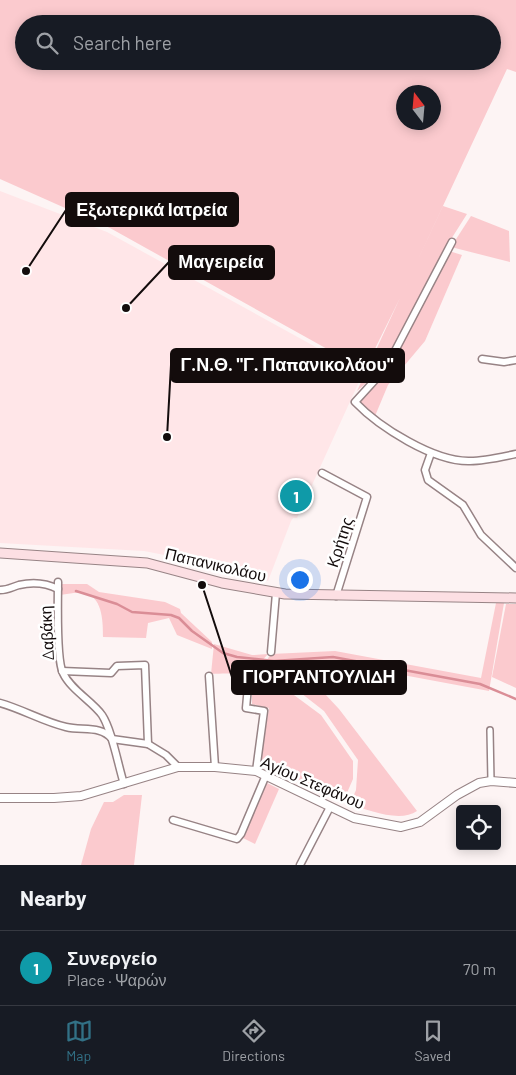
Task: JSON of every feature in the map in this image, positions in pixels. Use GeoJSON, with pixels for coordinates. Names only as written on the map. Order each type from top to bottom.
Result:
{"type":"FeatureCollection","features":[{"type":"Feature","properties":{"kind":"main road","name":"Παπανικολάου"},"geometry":{"type":"LineString","coordinates":[[0,553],[147,563],[222,583],[276,593],[336,596],[516,598]]}},
{"type":"Feature","properties":{"kind":"street"},"geometry":{"type":"LineString","coordinates":[[452,242],[386,368],[355,400],[383,425],[431,453],[469,461],[516,454]]}},
{"type":"Feature","properties":{"kind":"street"},"geometry":{"type":"LineString","coordinates":[[482,359],[504,362],[516,360]]}},
{"type":"Feature","properties":{"kind":"street"},"geometry":{"type":"LineString","coordinates":[[431,453],[425,470],[428,480],[463,505],[481,535],[516,568]]}},
{"type":"Feature","properties":{"kind":"street","name":"Κρήτης"},"geometry":{"type":"LineString","coordinates":[[322,473],[367,497],[336,596]]}},
{"type":"Feature","properties":{"kind":"street","name":"Δαβάκη"},"geometry":{"type":"LineString","coordinates":[[0,590],[8,590],[25,584],[58,585],[58,626],[62,671],[102,716],[112,739],[124,784]]}},
{"type":"Feature","properties":{"kind":"street"},"geometry":{"type":"LineString","coordinates":[[271,652],[276,593]]}},
{"type":"Feature","properties":{"kind":"street"},"geometry":{"type":"LineString","coordinates":[[62,671],[111,673],[117,666],[145,665],[148,744]]}},
{"type":"Feature","properties":{"kind":"street"},"geometry":{"type":"LineString","coordinates":[[249,675],[246,708],[264,710],[256,771]]}},
{"type":"Feature","properties":{"kind":"street"},"geometry":{"type":"LineString","coordinates":[[209,676],[214,767]]}},
{"type":"Feature","properties":{"kind":"street"},"geometry":{"type":"LineString","coordinates":[[0,703],[64,726],[106,732],[112,739],[148,744],[166,755],[178,767]]}},
{"type":"Feature","properties":{"kind":"street"},"geometry":{"type":"LineString","coordinates":[[490,730],[491,781]]}},
{"type":"Feature","properties":{"kind":"street","name":"Αγίου Στεφάνου"},"geometry":{"type":"LineString","coordinates":[[0,798],[82,796],[178,767],[214,767],[256,771],[266,774],[354,818],[390,826],[410,826],[420,822],[472,786],[491,781],[516,783]]}},
{"type":"Feature","properties":{"kind":"street"},"geometry":{"type":"LineString","coordinates":[[173,820],[237,839],[242,834],[266,774]]}},
{"type":"Feature","properties":{"kind":"street"},"geometry":{"type":"LineString","coordinates":[[300,865],[330,807]]}},
{"type":"Feature","properties":{"kind":"shaded area"},"geometry":{"type":"Polygon","coordinates":[[[0,0],[516,0],[516,72],[507,69],[406,285],[443,206],[467,214],[448,244],[384,367],[357,391],[400,298],[363,373],[347,360],[110,228],[0,179],[0,0]]]}},
{"type":"Feature","properties":{"kind":"shaded area"},"geometry":{"type":"Polygon","coordinates":[[[0,191],[107,232],[363,373],[297,518],[293,518],[291,521],[268,581],[223,572],[180,558],[144,551],[0,543],[0,191]]]}},
{"type":"Feature","properties":{"kind":"shaded area"},"geometry":{"type":"Polygon","coordinates":[[[471,216],[509,231],[510,262],[451,247],[471,216]]]}},
{"type":"Feature","properties":{"kind":"shaded area"},"geometry":{"type":"Polygon","coordinates":[[[449,251],[462,255],[425,341],[388,385],[375,416],[357,401],[388,370],[449,251]]]}},
{"type":"Feature","properties":{"kind":"shaded area"},"geometry":{"type":"Polygon","coordinates":[[[59,584],[87,584],[99,592],[165,602],[180,609],[181,613],[212,642],[212,649],[177,635],[169,618],[148,623],[146,638],[103,637],[101,612],[96,601],[84,593],[59,595],[59,584]]]}},
{"type":"Feature","properties":{"kind":"shaded area"},"geometry":{"type":"Polygon","coordinates":[[[496,603],[504,603],[489,691],[333,662],[312,663],[309,677],[339,709],[417,811],[402,816],[393,816],[350,804],[356,790],[358,760],[324,711],[274,672],[259,671],[271,654],[335,651],[481,678],[496,603]]]}},
{"type":"Feature","properties":{"kind":"shaded area"},"geometry":{"type":"Polygon","coordinates":[[[506,604],[516,604],[516,688],[492,677],[506,604]]]}},
{"type":"Feature","properties":{"kind":"shaded area"},"geometry":{"type":"Polygon","coordinates":[[[214,644],[252,655],[268,654],[255,667],[249,670],[237,673],[211,674],[214,644]]]}},
{"type":"Feature","properties":{"kind":"shaded area"},"geometry":{"type":"Polygon","coordinates":[[[252,676],[265,676],[275,681],[321,715],[353,761],[353,779],[343,802],[265,764],[260,764],[269,708],[252,704],[252,676]]]}},
{"type":"Feature","properties":{"kind":"shaded area"},"geometry":{"type":"Polygon","coordinates":[[[267,783],[279,789],[255,844],[243,838],[267,783]]]}},
{"type":"Feature","properties":{"kind":"shaded area"},"geometry":{"type":"Polygon","coordinates":[[[124,795],[142,795],[134,865],[81,865],[91,829],[104,802],[113,802],[124,795]]]}},
{"type":"Feature","properties":{"kind":"waterway"},"geometry":{"type":"LineString","coordinates":[[76,591],[117,604],[132,612],[171,615],[179,618],[192,631],[223,653],[237,657],[274,661],[333,657],[480,684],[516,699]]}},
{"type":"Feature","properties":{"kind":"place","name":"Εξωτερικά Ιατρεία"},"geometry":{"type":"Point","coordinates":[26,271]}},
{"type":"Feature","properties":{"kind":"place","name":"Μαγειρεία"},"geometry":{"type":"Point","coordinates":[126,308]}},
{"type":"Feature","properties":{"kind":"place","name":"Γ.Ν.Θ. \"Γ. Παπανικολάου\""},"geometry":{"type":"Point","coordinates":[167,437]}},
{"type":"Feature","properties":{"kind":"place","name":"Συνεργείο"},"geometry":{"type":"Point","coordinates":[296,496]}},
{"type":"Feature","properties":{"kind":"place","name":"ΓΙΟΡΓΑΝΤΟΥΛΙΔΗ"},"geometry":{"type":"Point","coordinates":[202,585]}}]}
